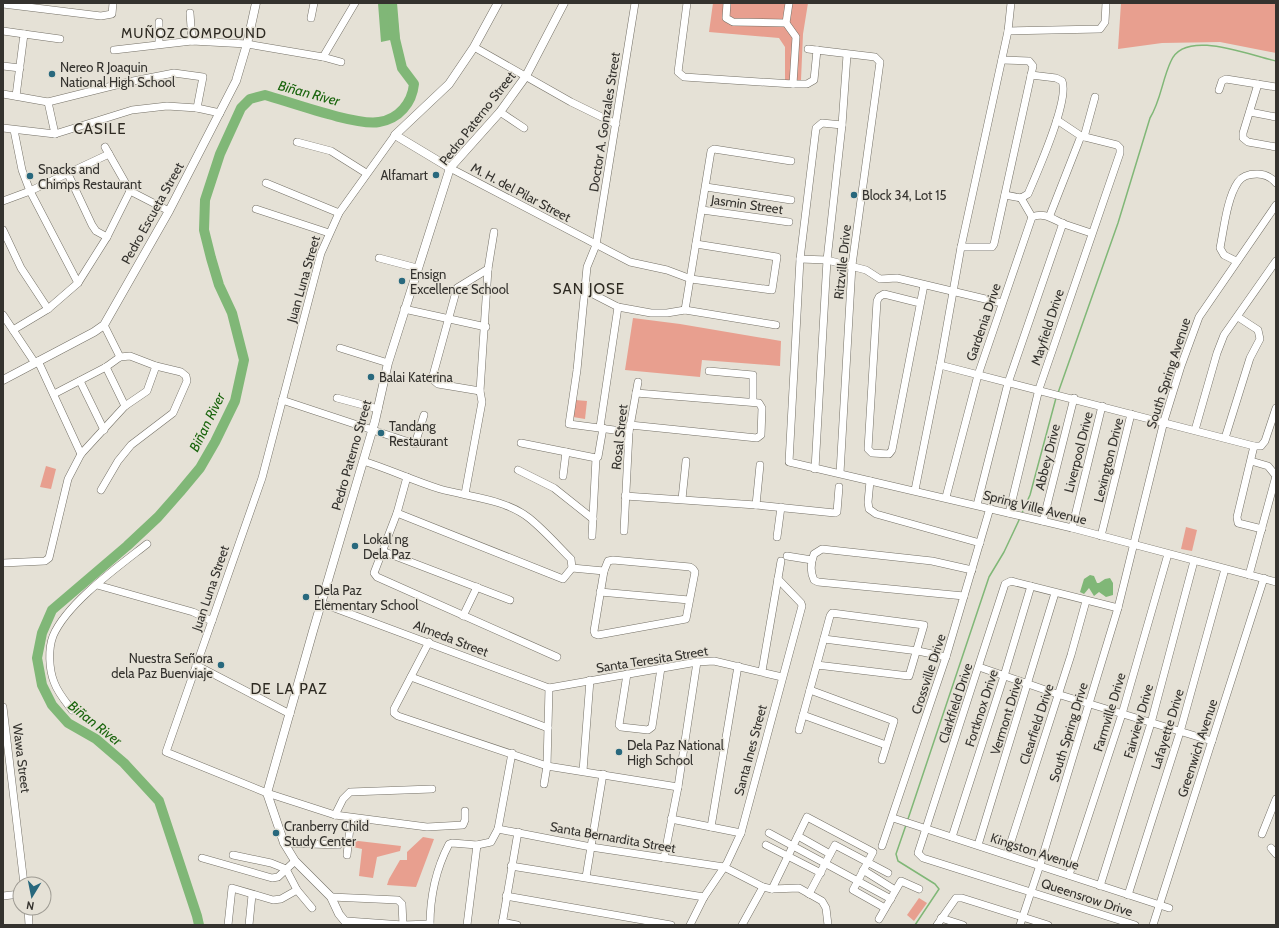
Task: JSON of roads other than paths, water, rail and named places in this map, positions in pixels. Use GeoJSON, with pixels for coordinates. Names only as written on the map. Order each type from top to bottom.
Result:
{"type":"FeatureCollection","features":[{"type":"Feature","properties":{"kind":"street"},"geometry":{"type":"LineString","coordinates":[[3,4],[101,16],[112,14],[113,3]]}},
{"type":"Feature","properties":{"kind":"street","name":"Pedro Escueta Street"},"geometry":{"type":"LineString","coordinates":[[3,380],[94,332],[104,325],[169,211],[236,81],[247,44],[256,3]]}},
{"type":"Feature","properties":{"kind":"street"},"geometry":{"type":"LineString","coordinates":[[311,18],[314,3]]}},
{"type":"Feature","properties":{"kind":"street"},"geometry":{"type":"LineString","coordinates":[[323,57],[355,3]]}},
{"type":"Feature","properties":{"kind":"street"},"geometry":{"type":"LineString","coordinates":[[395,135],[449,84],[474,47],[498,3]]}},
{"type":"Feature","properties":{"kind":"street","name":"Pedro Paterno Street"},"geometry":{"type":"LineString","coordinates":[[267,793],[378,409],[388,363],[450,168],[500,112],[526,76],[564,3]]}},
{"type":"Feature","properties":{"kind":"street","name":"Doctor A. Gonzales Street"},"geometry":{"type":"LineString","coordinates":[[602,428],[569,424],[577,370],[588,267],[596,245],[635,3]]}},
{"type":"Feature","properties":{"kind":"street"},"geometry":{"type":"LineString","coordinates":[[687,3],[678,72],[684,77],[806,84],[814,80],[817,50]]}},
{"type":"Feature","properties":{"kind":"street"},"geometry":{"type":"LineString","coordinates":[[727,3],[726,18],[733,22],[786,23]]}},
{"type":"Feature","properties":{"kind":"street"},"geometry":{"type":"LineString","coordinates":[[789,3],[786,23],[796,37],[793,84]]}},
{"type":"Feature","properties":{"kind":"street"},"geometry":{"type":"LineString","coordinates":[[915,490],[940,365],[961,248],[1008,31],[1011,3]]}},
{"type":"Feature","properties":{"kind":"street"},"geometry":{"type":"LineString","coordinates":[[1008,31],[1100,29],[1105,22],[1106,3]]}},
{"type":"Feature","properties":{"kind":"street"},"geometry":{"type":"LineString","coordinates":[[190,12],[192,40]]}},
{"type":"Feature","properties":{"kind":"street"},"geometry":{"type":"LineString","coordinates":[[159,22],[159,44]]}},
{"type":"Feature","properties":{"kind":"street"},"geometry":{"type":"LineString","coordinates":[[3,31],[60,39]]}},
{"type":"Feature","properties":{"kind":"street"},"geometry":{"type":"LineString","coordinates":[[16,96],[24,34]]}},
{"type":"Feature","properties":{"kind":"street"},"geometry":{"type":"LineString","coordinates":[[114,50],[192,40],[247,44],[323,57],[341,62]]}},
{"type":"Feature","properties":{"kind":"street"},"geometry":{"type":"LineString","coordinates":[[474,47],[571,102],[616,124]]}},
{"type":"Feature","properties":{"kind":"street"},"geometry":{"type":"LineString","coordinates":[[808,49],[847,55],[842,125],[827,260],[815,469]]}},
{"type":"Feature","properties":{"kind":"street","name":"Ritzville Drive"},"geometry":{"type":"LineString","coordinates":[[840,473],[852,265],[880,62],[875,57],[847,55]]}},
{"type":"Feature","properties":{"kind":"street"},"geometry":{"type":"LineString","coordinates":[[961,248],[992,247],[994,244],[1005,195],[1033,66],[1029,61],[1002,60]]}},
{"type":"Feature","properties":{"kind":"street"},"geometry":{"type":"LineString","coordinates":[[3,66],[20,68]]}},
{"type":"Feature","properties":{"kind":"street"},"geometry":{"type":"LineString","coordinates":[[3,94],[48,102],[128,82],[174,73],[203,77],[197,108]]}},
{"type":"Feature","properties":{"kind":"street"},"geometry":{"type":"LineString","coordinates":[[1005,195],[1021,198],[1028,194],[1057,120],[1064,86],[1062,81],[1056,78],[1031,75]]}},
{"type":"Feature","properties":{"kind":"street"},"geometry":{"type":"LineString","coordinates":[[1219,90],[1222,81],[1226,79],[1276,87]]}},
{"type":"Feature","properties":{"kind":"street"},"geometry":{"type":"LineString","coordinates":[[1258,84],[1243,133],[1243,138],[1248,142],[1276,147]]}},
{"type":"Feature","properties":{"kind":"street"},"geometry":{"type":"LineString","coordinates":[[1050,215],[1083,137],[1095,97]]}},
{"type":"Feature","properties":{"kind":"street"},"geometry":{"type":"LineString","coordinates":[[48,102],[55,134]]}},
{"type":"Feature","properties":{"kind":"street"},"geometry":{"type":"LineString","coordinates":[[3,128],[55,134],[132,110],[167,106],[197,108],[220,113]]}},
{"type":"Feature","properties":{"kind":"street"},"geometry":{"type":"LineString","coordinates":[[500,112],[524,128]]}},
{"type":"Feature","properties":{"kind":"street"},"geometry":{"type":"LineString","coordinates":[[1250,112],[1276,117]]}},
{"type":"Feature","properties":{"kind":"street"},"geometry":{"type":"LineString","coordinates":[[1057,120],[1083,137]]}},
{"type":"Feature","properties":{"kind":"street"},"geometry":{"type":"LineString","coordinates":[[842,125],[822,123],[816,128],[800,259],[827,260],[852,265],[866,270],[880,279],[897,278],[1002,304]]}},
{"type":"Feature","properties":{"kind":"street"},"geometry":{"type":"LineString","coordinates":[[14,130],[22,170],[30,191],[78,282]]}},
{"type":"Feature","properties":{"kind":"street","name":"M. H. del Pilar Street"},"geometry":{"type":"LineString","coordinates":[[395,135],[450,168],[630,262],[667,270],[691,280],[772,290],[777,257],[696,244]]}},
{"type":"Feature","properties":{"kind":"street","name":"Juan Luna Street"},"geometry":{"type":"LineString","coordinates":[[395,135],[366,173],[339,213],[321,253],[262,478],[166,752],[267,793],[334,815],[427,827],[442,827],[463,825],[465,820],[465,811]]}},
{"type":"Feature","properties":{"kind":"street","name":"Mayfield Drive"},"geometry":{"type":"LineString","coordinates":[[1012,514],[1039,389],[1091,233],[1120,153],[1120,148],[1117,145],[1083,137]]}},
{"type":"Feature","properties":{"kind":"street"},"geometry":{"type":"LineString","coordinates":[[297,142],[331,151],[366,173]]}},
{"type":"Feature","properties":{"kind":"street"},"geometry":{"type":"LineString","coordinates":[[105,147],[130,191],[169,211]]}},
{"type":"Feature","properties":{"kind":"street"},"geometry":{"type":"LineString","coordinates":[[685,310],[706,188],[709,154],[714,149],[791,161]]}},
{"type":"Feature","properties":{"kind":"street"},"geometry":{"type":"LineString","coordinates":[[3,201],[30,191],[109,154]]}},
{"type":"Feature","properties":{"kind":"street"},"geometry":{"type":"LineString","coordinates":[[68,174],[92,225],[96,231],[107,237]]}},
{"type":"Feature","properties":{"kind":"street"},"geometry":{"type":"LineString","coordinates":[[1236,261],[1224,255],[1220,248],[1231,196],[1239,181],[1250,174],[1262,174],[1272,178],[1276,183]]}},
{"type":"Feature","properties":{"kind":"street"},"geometry":{"type":"LineString","coordinates":[[266,183],[339,213]]}},
{"type":"Feature","properties":{"kind":"street"},"geometry":{"type":"LineString","coordinates":[[706,188],[791,200]]}},
{"type":"Feature","properties":{"kind":"street"},"geometry":{"type":"LineString","coordinates":[[13,330],[48,309],[78,282],[107,237],[130,191]]}},
{"type":"Feature","properties":{"kind":"street"},"geometry":{"type":"LineString","coordinates":[[1021,198],[1032,217],[1038,215],[1050,215],[1062,223],[1091,233]]}},
{"type":"Feature","properties":{"kind":"street","name":"South Spring Avenue"},"geometry":{"type":"LineString","coordinates":[[1134,545],[1164,421],[1180,366],[1199,317],[1236,261],[1276,205]]}},
{"type":"Feature","properties":{"kind":"street"},"geometry":{"type":"LineString","coordinates":[[256,209],[329,233]]}},
{"type":"Feature","properties":{"kind":"street","name":"Jasmin Street"},"geometry":{"type":"LineString","coordinates":[[702,210],[789,222]]}},
{"type":"Feature","properties":{"kind":"street","name":"Gardenia Drive"},"geometry":{"type":"LineString","coordinates":[[946,498],[978,375],[1032,217]]}},
{"type":"Feature","properties":{"kind":"street"},"geometry":{"type":"LineString","coordinates":[[977,505],[1008,382],[1062,223]]}},
{"type":"Feature","properties":{"kind":"street"},"geometry":{"type":"LineString","coordinates":[[3,230],[21,268],[48,309]]}},
{"type":"Feature","properties":{"kind":"street"},"geometry":{"type":"LineString","coordinates":[[465,494],[482,402],[480,390],[486,327],[488,269],[494,232]]}},
{"type":"Feature","properties":{"kind":"street"},"geometry":{"type":"LineString","coordinates":[[379,258],[417,268]]}},
{"type":"Feature","properties":{"kind":"street","name":"Spring Ville Avenue"},"geometry":{"type":"LineString","coordinates":[[800,259],[788,460],[791,463],[915,490],[1072,528],[1276,582]]}},
{"type":"Feature","properties":{"kind":"street"},"geometry":{"type":"LineString","coordinates":[[1195,430],[1217,353],[1224,335],[1276,261]]}},
{"type":"Feature","properties":{"kind":"street"},"geometry":{"type":"LineString","coordinates":[[480,390],[438,384],[432,379],[457,288],[488,269]]}},
{"type":"Feature","properties":{"kind":"street"},"geometry":{"type":"LineString","coordinates":[[920,303],[884,294],[879,297],[868,449],[872,453],[889,454],[892,450],[924,285]]}},
{"type":"Feature","properties":{"kind":"street"},"geometry":{"type":"LineString","coordinates":[[585,290],[618,307],[651,313],[667,313],[685,310],[776,326]]}},
{"type":"Feature","properties":{"kind":"street"},"geometry":{"type":"LineString","coordinates":[[592,536],[596,458],[598,457],[618,307]]}},
{"type":"Feature","properties":{"kind":"street"},"geometry":{"type":"LineString","coordinates":[[404,309],[486,327]]}},
{"type":"Feature","properties":{"kind":"street"},"geometry":{"type":"LineString","coordinates":[[3,315],[36,362],[54,394],[81,454]]}},
{"type":"Feature","properties":{"kind":"street"},"geometry":{"type":"LineString","coordinates":[[1226,438],[1250,358],[1260,339],[1258,330],[1238,316]]}},
{"type":"Feature","properties":{"kind":"street"},"geometry":{"type":"LineString","coordinates":[[104,325],[120,357]]}},
{"type":"Feature","properties":{"kind":"street"},"geometry":{"type":"LineString","coordinates":[[340,348],[388,363]]}},
{"type":"Feature","properties":{"kind":"street"},"geometry":{"type":"LineString","coordinates":[[54,394],[106,367],[120,357],[130,356],[156,366],[181,372],[186,376],[187,381],[179,403],[173,413],[132,445],[118,461],[101,490]]}},
{"type":"Feature","properties":{"kind":"street"},"geometry":{"type":"LineString","coordinates":[[940,365],[1039,389],[1131,414],[1164,421],[1254,446],[1261,446],[1265,442],[1276,408]]}},
{"type":"Feature","properties":{"kind":"street"},"geometry":{"type":"LineString","coordinates":[[3,562],[45,561],[49,558],[68,479],[81,454],[125,406],[147,390],[156,366]]}},
{"type":"Feature","properties":{"kind":"street"},"geometry":{"type":"LineString","coordinates":[[106,367],[125,406]]}},
{"type":"Feature","properties":{"kind":"street"},"geometry":{"type":"LineString","coordinates":[[709,371],[753,375],[752,401]]}},
{"type":"Feature","properties":{"kind":"street"},"geometry":{"type":"LineString","coordinates":[[80,381],[104,430]]}},
{"type":"Feature","properties":{"kind":"street","name":"Rosal Street"},"geometry":{"type":"LineString","coordinates":[[624,531],[630,429],[638,382]]}},
{"type":"Feature","properties":{"kind":"street"},"geometry":{"type":"LineString","coordinates":[[602,428],[757,438],[761,435],[762,408],[759,403],[752,401],[636,393]]}},
{"type":"Feature","properties":{"kind":"street"},"geometry":{"type":"LineString","coordinates":[[337,398],[378,409]]}},
{"type":"Feature","properties":{"kind":"street","name":"Abbey Drive"},"geometry":{"type":"LineString","coordinates":[[1043,521],[1074,398]]}},
{"type":"Feature","properties":{"kind":"street"},"geometry":{"type":"LineString","coordinates":[[282,400],[416,444],[424,415]]}},
{"type":"Feature","properties":{"kind":"street","name":"Liverpool Drive"},"geometry":{"type":"LineString","coordinates":[[1072,528],[1102,406]]}},
{"type":"Feature","properties":{"kind":"street","name":"Lexington Drive"},"geometry":{"type":"LineString","coordinates":[[1101,536],[1131,414]]}},
{"type":"Feature","properties":{"kind":"street"},"geometry":{"type":"LineString","coordinates":[[521,443],[596,458]]}},
{"type":"Feature","properties":{"kind":"street"},"geometry":{"type":"LineString","coordinates":[[1254,446],[1237,517],[1238,522],[1262,529]]}},
{"type":"Feature","properties":{"kind":"street"},"geometry":{"type":"LineString","coordinates":[[563,476],[566,452]]}},
{"type":"Feature","properties":{"kind":"street"},"geometry":{"type":"LineString","coordinates":[[363,461],[440,489],[465,494],[506,506],[529,518],[571,558],[572,568],[563,579],[397,512]]}},
{"type":"Feature","properties":{"kind":"street"},"geometry":{"type":"LineString","coordinates":[[682,499],[686,461]]}},
{"type":"Feature","properties":{"kind":"street"},"geometry":{"type":"LineString","coordinates":[[1249,575],[1276,476],[1273,470],[1268,466],[1251,461]]}},
{"type":"Feature","properties":{"kind":"street"},"geometry":{"type":"LineString","coordinates":[[756,505],[760,465]]}},
{"type":"Feature","properties":{"kind":"street"},"geometry":{"type":"LineString","coordinates":[[518,470],[554,488],[593,519]]}},
{"type":"Feature","properties":{"kind":"street"},"geometry":{"type":"LineString","coordinates":[[407,477],[397,512],[375,568],[374,573],[377,577],[557,657]]}},
{"type":"Feature","properties":{"kind":"street"},"geometry":{"type":"LineString","coordinates":[[870,480],[868,502],[870,509],[876,514],[980,543]]}},
{"type":"Feature","properties":{"kind":"street"},"geometry":{"type":"LineString","coordinates":[[625,496],[682,499],[836,513],[839,487]]}},
{"type":"Feature","properties":{"kind":"street"},"geometry":{"type":"LineString","coordinates":[[777,537],[781,507]]}},
{"type":"Feature","properties":{"kind":"street","name":"Crossville Drive"},"geometry":{"type":"LineString","coordinates":[[882,846],[893,818],[946,657],[990,508]]}},
{"type":"Feature","properties":{"kind":"street"},"geometry":{"type":"LineString","coordinates":[[72,710],[59,694],[54,681],[50,650],[53,637],[61,624],[97,585],[147,544]]}},
{"type":"Feature","properties":{"kind":"street","name":"South Spring Drive"},"geometry":{"type":"LineString","coordinates":[[1020,925],[1040,865],[1118,608],[1134,545]]}},
{"type":"Feature","properties":{"kind":"street"},"geometry":{"type":"LineString","coordinates":[[964,596],[818,582],[814,580],[812,576],[812,560],[814,554],[822,549],[932,561],[972,570]]}},
{"type":"Feature","properties":{"kind":"street"},"geometry":{"type":"LineString","coordinates":[[382,551],[510,600]]}},
{"type":"Feature","properties":{"kind":"street","name":"Farmville Drive"},"geometry":{"type":"LineString","coordinates":[[1069,875],[1122,714],[1168,554]]}},
{"type":"Feature","properties":{"kind":"street"},"geometry":{"type":"LineString","coordinates":[[787,556],[812,560]]}},
{"type":"Feature","properties":{"kind":"street"},"geometry":{"type":"LineString","coordinates":[[613,560],[690,567],[695,572],[686,619],[598,635],[594,631],[600,592],[604,571],[608,561],[613,560]]}},
{"type":"Feature","properties":{"kind":"street"},"geometry":{"type":"LineString","coordinates":[[762,672],[781,561]]}},
{"type":"Feature","properties":{"kind":"street","name":"Fairview Drive"},"geometry":{"type":"LineString","coordinates":[[1100,886],[1151,723],[1194,561]]}},
{"type":"Feature","properties":{"kind":"street"},"geometry":{"type":"LineString","coordinates":[[572,568],[604,571]]}},
{"type":"Feature","properties":{"kind":"street","name":"Lafayette Drive"},"geometry":{"type":"LineString","coordinates":[[1128,895],[1180,732],[1225,569]]}},
{"type":"Feature","properties":{"kind":"street","name":"Greenwich Avenue"},"geometry":{"type":"LineString","coordinates":[[1153,925],[1264,578]]}},
{"type":"Feature","properties":{"kind":"street","name":"Santa Ines Street"},"geometry":{"type":"LineString","coordinates":[[690,925],[704,897],[724,867],[741,833],[802,606],[801,603],[778,579]]}},
{"type":"Feature","properties":{"kind":"street","name":"Clarkfield Drive"},"geometry":{"type":"LineString","coordinates":[[1030,586],[1011,581],[1005,584],[918,852],[923,858],[1031,891]]}},
{"type":"Feature","properties":{"kind":"street"},"geometry":{"type":"LineString","coordinates":[[97,585],[193,612],[212,621]]}},
{"type":"Feature","properties":{"kind":"street"},"geometry":{"type":"LineString","coordinates":[[1030,586],[1118,608]]}},
{"type":"Feature","properties":{"kind":"street","name":"Fortknox Drive"},"geometry":{"type":"LineString","coordinates":[[952,837],[1004,676],[1030,586]]}},
{"type":"Feature","properties":{"kind":"street"},"geometry":{"type":"LineString","coordinates":[[463,616],[476,588]]}},
{"type":"Feature","properties":{"kind":"street"},"geometry":{"type":"LineString","coordinates":[[600,592],[689,600]]}},
{"type":"Feature","properties":{"kind":"street","name":"Vermont Drive"},"geometry":{"type":"LineString","coordinates":[[978,845],[1055,593]]}},
{"type":"Feature","properties":{"kind":"street","name":"Clearfield Drive"},"geometry":{"type":"LineString","coordinates":[[1007,854],[1057,694],[1071,655],[1086,600]]}},
{"type":"Feature","properties":{"kind":"street","name":"Almeda Street"},"geometry":{"type":"LineString","coordinates":[[321,603],[549,688]]}},
{"type":"Feature","properties":{"kind":"street"},"geometry":{"type":"LineString","coordinates":[[799,730],[830,616],[836,612],[922,624],[925,628],[910,674],[907,677],[817,665]]}},
{"type":"Feature","properties":{"kind":"street"},"geometry":{"type":"LineString","coordinates":[[824,639],[918,651],[946,657]]}},
{"type":"Feature","properties":{"kind":"street"},"geometry":{"type":"LineString","coordinates":[[429,642],[394,709],[394,713],[547,766],[678,787]]}},
{"type":"Feature","properties":{"kind":"street","name":"Santa Teresita Street"},"geometry":{"type":"LineString","coordinates":[[549,688],[696,662],[714,661],[782,677]]}},
{"type":"Feature","properties":{"kind":"street"},"geometry":{"type":"LineString","coordinates":[[664,858],[670,819],[678,787],[696,662]]}},
{"type":"Feature","properties":{"kind":"street"},"geometry":{"type":"LineString","coordinates":[[196,665],[290,714]]}},
{"type":"Feature","properties":{"kind":"street"},"geometry":{"type":"LineString","coordinates":[[711,827],[738,666]]}},
{"type":"Feature","properties":{"kind":"street"},"geometry":{"type":"LineString","coordinates":[[979,667],[1057,694],[1212,741]]}},
{"type":"Feature","properties":{"kind":"street"},"geometry":{"type":"LineString","coordinates":[[626,674],[619,725],[621,727],[648,730],[652,727],[661,668]]}},
{"type":"Feature","properties":{"kind":"street"},"geometry":{"type":"LineString","coordinates":[[411,677],[548,728]]}},
{"type":"Feature","properties":{"kind":"street"},"geometry":{"type":"LineString","coordinates":[[583,771],[590,680]]}},
{"type":"Feature","properties":{"kind":"street"},"geometry":{"type":"LineString","coordinates":[[544,784],[547,766],[549,688]]}},
{"type":"Feature","properties":{"kind":"street"},"geometry":{"type":"LineString","coordinates":[[810,690],[892,720],[894,723],[882,760]]}},
{"type":"Feature","properties":{"kind":"street","name":"Wawa Street"},"geometry":{"type":"LineString","coordinates":[[3,707],[23,876]]}},
{"type":"Feature","properties":{"kind":"street"},"geometry":{"type":"LineString","coordinates":[[803,715],[886,745]]}},
{"type":"Feature","properties":{"kind":"street"},"geometry":{"type":"LineString","coordinates":[[267,793],[284,843],[295,861],[330,897],[347,923],[403,925],[430,924],[431,898],[437,876],[449,844],[477,845],[491,842],[498,829],[512,753]]}},
{"type":"Feature","properties":{"kind":"street"},"geometry":{"type":"LineString","coordinates":[[586,877],[603,774]]}},
{"type":"Feature","properties":{"kind":"street"},"geometry":{"type":"LineString","coordinates":[[334,815],[343,799],[350,792],[432,789]]}},
{"type":"Feature","properties":{"kind":"street"},"geometry":{"type":"LineString","coordinates":[[1262,834],[1276,799]]}},
{"type":"Feature","properties":{"kind":"street"},"geometry":{"type":"LineString","coordinates":[[772,889],[807,817],[872,852],[853,889],[854,891],[885,908]]}},
{"type":"Feature","properties":{"kind":"street"},"geometry":{"type":"LineString","coordinates":[[347,856],[351,818]]}},
{"type":"Feature","properties":{"kind":"street","name":"Kingston Avenue"},"geometry":{"type":"LineString","coordinates":[[893,818],[1169,908]]}},
{"type":"Feature","properties":{"kind":"street"},"geometry":{"type":"LineString","coordinates":[[670,819],[741,833]]}},
{"type":"Feature","properties":{"kind":"street","name":"Santa Bernardita Street"},"geometry":{"type":"LineString","coordinates":[[498,829],[591,847],[724,867],[763,887],[772,889],[800,888],[822,901],[826,908],[828,925]]}},
{"type":"Feature","properties":{"kind":"street"},"geometry":{"type":"LineString","coordinates":[[517,925],[502,924],[518,832]]}},
{"type":"Feature","properties":{"kind":"street"},"geometry":{"type":"LineString","coordinates":[[769,833],[891,899]]}},
{"type":"Feature","properties":{"kind":"street"},"geometry":{"type":"LineString","coordinates":[[798,836],[830,854]]}},
{"type":"Feature","properties":{"kind":"street"},"geometry":{"type":"LineString","coordinates":[[284,843],[338,845]]}},
{"type":"Feature","properties":{"kind":"street"},"geometry":{"type":"LineString","coordinates":[[467,925],[477,845]]}},
{"type":"Feature","properties":{"kind":"street"},"geometry":{"type":"LineString","coordinates":[[766,845],[821,873]]}},
{"type":"Feature","properties":{"kind":"street"},"geometry":{"type":"LineString","coordinates":[[809,894],[830,854],[837,845],[888,873]]}},
{"type":"Feature","properties":{"kind":"street"},"geometry":{"type":"LineString","coordinates":[[233,855],[271,863],[286,869],[297,890],[312,908]]}},
{"type":"Feature","properties":{"kind":"street"},"geometry":{"type":"LineString","coordinates":[[202,858],[272,878],[278,877],[295,861]]}},
{"type":"Feature","properties":{"kind":"street"},"geometry":{"type":"LineString","coordinates":[[511,866],[704,897]]}},
{"type":"Feature","properties":{"kind":"street"},"geometry":{"type":"LineString","coordinates":[[863,870],[895,890]]}},
{"type":"Feature","properties":{"kind":"street"},"geometry":{"type":"LineString","coordinates":[[879,919],[901,881],[919,889]]}},
{"type":"Feature","properties":{"kind":"street"},"geometry":{"type":"LineString","coordinates":[[742,925],[763,887]]}},
{"type":"Feature","properties":{"kind":"street"},"geometry":{"type":"LineString","coordinates":[[228,925],[232,888],[273,900],[281,899],[297,890]]}},
{"type":"Feature","properties":{"kind":"street","name":"Queensrow Drive"},"geometry":{"type":"LineString","coordinates":[[1031,891],[1135,925]]}},
{"type":"Feature","properties":{"kind":"street"},"geometry":{"type":"LineString","coordinates":[[249,925],[252,895]]}},
{"type":"Feature","properties":{"kind":"street"},"geometry":{"type":"LineString","coordinates":[[506,896],[671,925]]}},
{"type":"Feature","properties":{"kind":"street"},"geometry":{"type":"LineString","coordinates":[[330,897],[398,900],[402,904],[403,925]]}},
{"type":"Feature","properties":{"kind":"street"},"geometry":{"type":"LineString","coordinates":[[937,925],[956,898],[962,898],[1048,925]]}},
{"type":"Feature","properties":{"kind":"street"},"geometry":{"type":"LineString","coordinates":[[941,918],[962,925]]}},
{"type":"Feature","properties":{"kind":"waterway","name":"Biñan River"},"geometry":{"type":"LineString","coordinates":[[199,925],[159,801],[124,763],[96,739],[68,723],[52,705],[42,685],[37,658],[42,633],[52,610],[127,546],[158,517],[200,468],[215,442],[235,401],[244,360],[232,313],[219,285],[204,230],[205,200],[220,154],[241,108],[250,99],[265,95],[323,113],[355,120],[379,122],[398,114],[407,104],[413,91],[414,84],[402,68],[395,39],[392,3]]}},
{"type":"Feature","properties":{"kind":"waterway"},"geometry":{"type":"LineString","coordinates":[[1058,393],[1118,223],[1150,118],[1157,104],[1165,75],[1171,61],[1179,51],[1190,46],[1204,45],[1235,50],[1276,61]]}},
{"type":"Feature","properties":{"kind":"waterway"},"geometry":{"type":"LineString","coordinates":[[1021,515],[1030,495],[1056,398]]}},
{"type":"Feature","properties":{"kind":"waterway"},"geometry":{"type":"LineString","coordinates":[[908,819],[989,577],[1004,552],[1020,518]]}},
{"type":"Feature","properties":{"kind":"waterway"},"geometry":{"type":"LineString","coordinates":[[906,825],[896,854],[898,861],[935,884],[939,889],[915,925]]}},
{"type":"Feature","properties":{"kind":"place","name":"Nereo R Joaquin National High School"},"geometry":{"type":"Point","coordinates":[52,74]}},
{"type":"Feature","properties":{"kind":"place","name":"Alfamart"},"geometry":{"type":"Point","coordinates":[436,175]}},
{"type":"Feature","properties":{"kind":"place","name":"Snacks and Chimps Restaurant"},"geometry":{"type":"Point","coordinates":[30,176]}},
{"type":"Feature","properties":{"kind":"place","name":"Block 34, Lot 15"},"geometry":{"type":"Point","coordinates":[854,195]}},
{"type":"Feature","properties":{"kind":"place","name":"Ensign Excellence School"},"geometry":{"type":"Point","coordinates":[402,281]}},
{"type":"Feature","properties":{"kind":"place","name":"Balai Katerina"},"geometry":{"type":"Point","coordinates":[371,377]}},
{"type":"Feature","properties":{"kind":"place","name":"Tandang Restaurant"},"geometry":{"type":"Point","coordinates":[381,433]}},
{"type":"Feature","properties":{"kind":"place","name":"Lokal ng Dela Paz"},"geometry":{"type":"Point","coordinates":[355,546]}},
{"type":"Feature","properties":{"kind":"place","name":"Dela Paz Elementary School"},"geometry":{"type":"Point","coordinates":[306,597]}},
{"type":"Feature","properties":{"kind":"place","name":"Nuestra Señora dela Paz Buenviaje"},"geometry":{"type":"Point","coordinates":[221,665]}},
{"type":"Feature","properties":{"kind":"place","name":"Dela Paz National High School"},"geometry":{"type":"Point","coordinates":[619,752]}},
{"type":"Feature","properties":{"kind":"place","name":"Cranberry Child Study Center"},"geometry":{"type":"Point","coordinates":[276,833]}},
{"type":"Feature","properties":{"kind":"district","name":"MUÑOZ COMPOUND"},"geometry":{"type":"Point","coordinates":[194,33]}},
{"type":"Feature","properties":{"kind":"district","name":"CASILE"},"geometry":{"type":"Point","coordinates":[100,129]}},
{"type":"Feature","properties":{"kind":"district","name":"SAN JOSE"},"geometry":{"type":"Point","coordinates":[589,289]}},
{"type":"Feature","properties":{"kind":"district","name":"DE LA PAZ"},"geometry":{"type":"Point","coordinates":[289,689]}}]}
